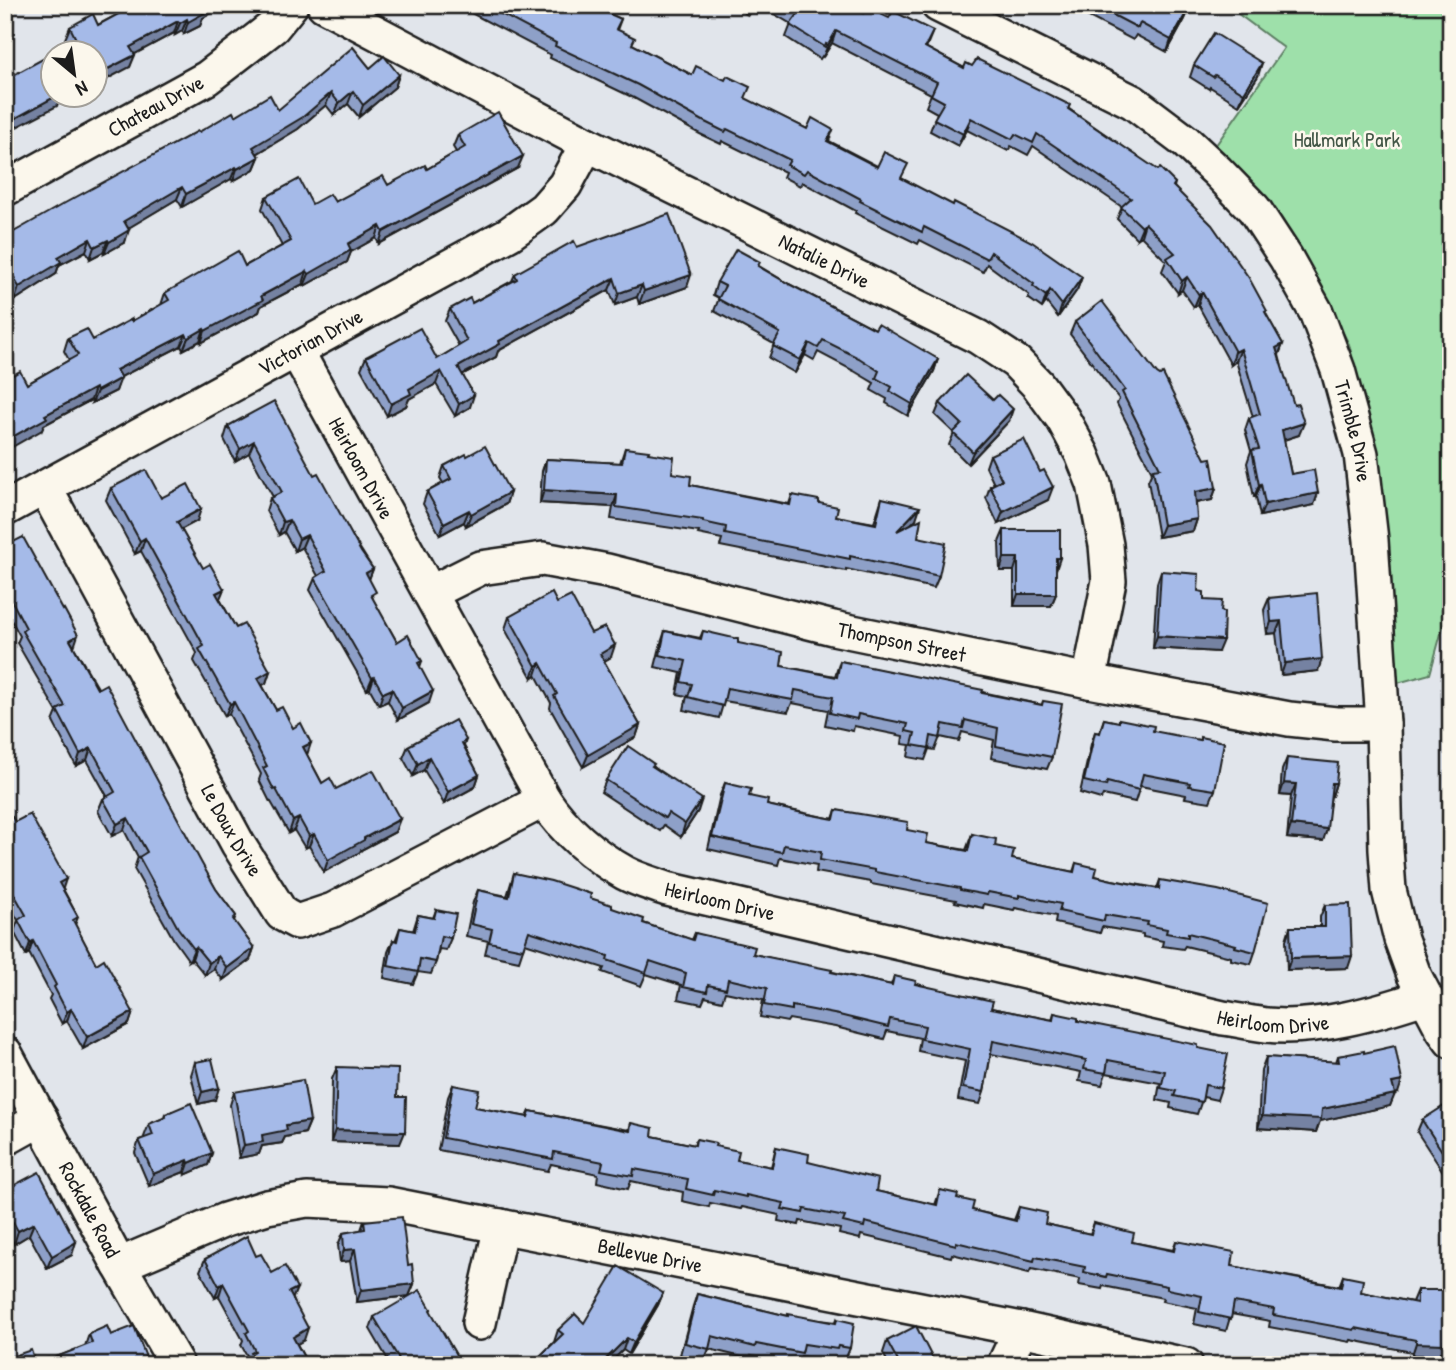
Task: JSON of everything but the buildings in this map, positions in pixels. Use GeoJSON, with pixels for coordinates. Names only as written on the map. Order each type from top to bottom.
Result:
{"type":"FeatureCollection","features":[{"type":"Feature","properties":{"kind":"street","name":"Chateau Drive"},"geometry":{"type":"LineString","coordinates":[[5,189],[207,78],[273,27],[291,5]]}},
{"type":"Feature","properties":{"kind":"street","name":"Natalie Drive"},"geometry":{"type":"LineString","coordinates":[[324,5],[587,144],[978,337],[1016,362],[1038,385],[1063,419],[1094,484],[1106,545],[1109,581],[1089,681]]}},
{"type":"Feature","properties":{"kind":"street","name":"Trimble Drive"},"geometry":{"type":"LineString","coordinates":[[938,5],[1133,102],[1159,120],[1202,156],[1254,209],[1286,258],[1316,312],[1338,370],[1362,454],[1371,540],[1383,724],[1389,890],[1401,939],[1414,975],[1451,1041]]}},
{"type":"Feature","properties":{"kind":"street","name":"Victorian Drive"},"geometry":{"type":"LineString","coordinates":[[5,509],[509,234],[544,209],[565,185],[587,144]]}},
{"type":"Feature","properties":{"kind":"street","name":"Heirloom Drive"},"geometry":{"type":"LineString","coordinates":[[296,350],[544,800],[553,814],[596,856],[628,874],[667,889],[1223,1018],[1268,1025],[1297,1025],[1379,1012],[1424,997]]}},
{"type":"Feature","properties":{"kind":"street","name":"Le Doux Drive"},"geometry":{"type":"LineString","coordinates":[[45,488],[237,844],[282,914],[297,922],[333,910],[544,800]]}},
{"type":"Feature","properties":{"kind":"street","name":"Thompson Street"},"geometry":{"type":"LineString","coordinates":[[430,593],[480,568],[543,559],[607,571],[833,628],[1089,681],[1289,719],[1336,724],[1383,724]]}},
{"type":"Feature","properties":{"kind":"street","name":"Rockdale Road"},"geometry":{"type":"LineString","coordinates":[[5,1054],[119,1265],[177,1365]]}},
{"type":"Feature","properties":{"kind":"street"},"geometry":{"type":"LineString","coordinates":[[5,1139],[41,1119]]}},
{"type":"Feature","properties":{"kind":"street","name":"Bellevue Drive"},"geometry":{"type":"LineString","coordinates":[[119,1265],[225,1220],[267,1207],[307,1200],[388,1204],[1021,1329],[1186,1365]]}},
{"type":"Feature","properties":{"kind":"street"},"geometry":{"type":"LineString","coordinates":[[478,1323],[501,1226]]}},
{"type":"Feature","properties":{"kind":"street"},"geometry":{"type":"LineString","coordinates":[[1004,1365],[1021,1329]]}},
{"type":"Feature","properties":{"kind":"green space","name":"Hallmark Park"},"geometry":{"type":"Polygon","coordinates":[[[1226,5],[1451,5],[1451,597],[1430,674],[1394,684],[1373,441],[1349,344],[1318,287],[1258,196],[1216,145],[1284,48],[1226,5]]]}}]}
